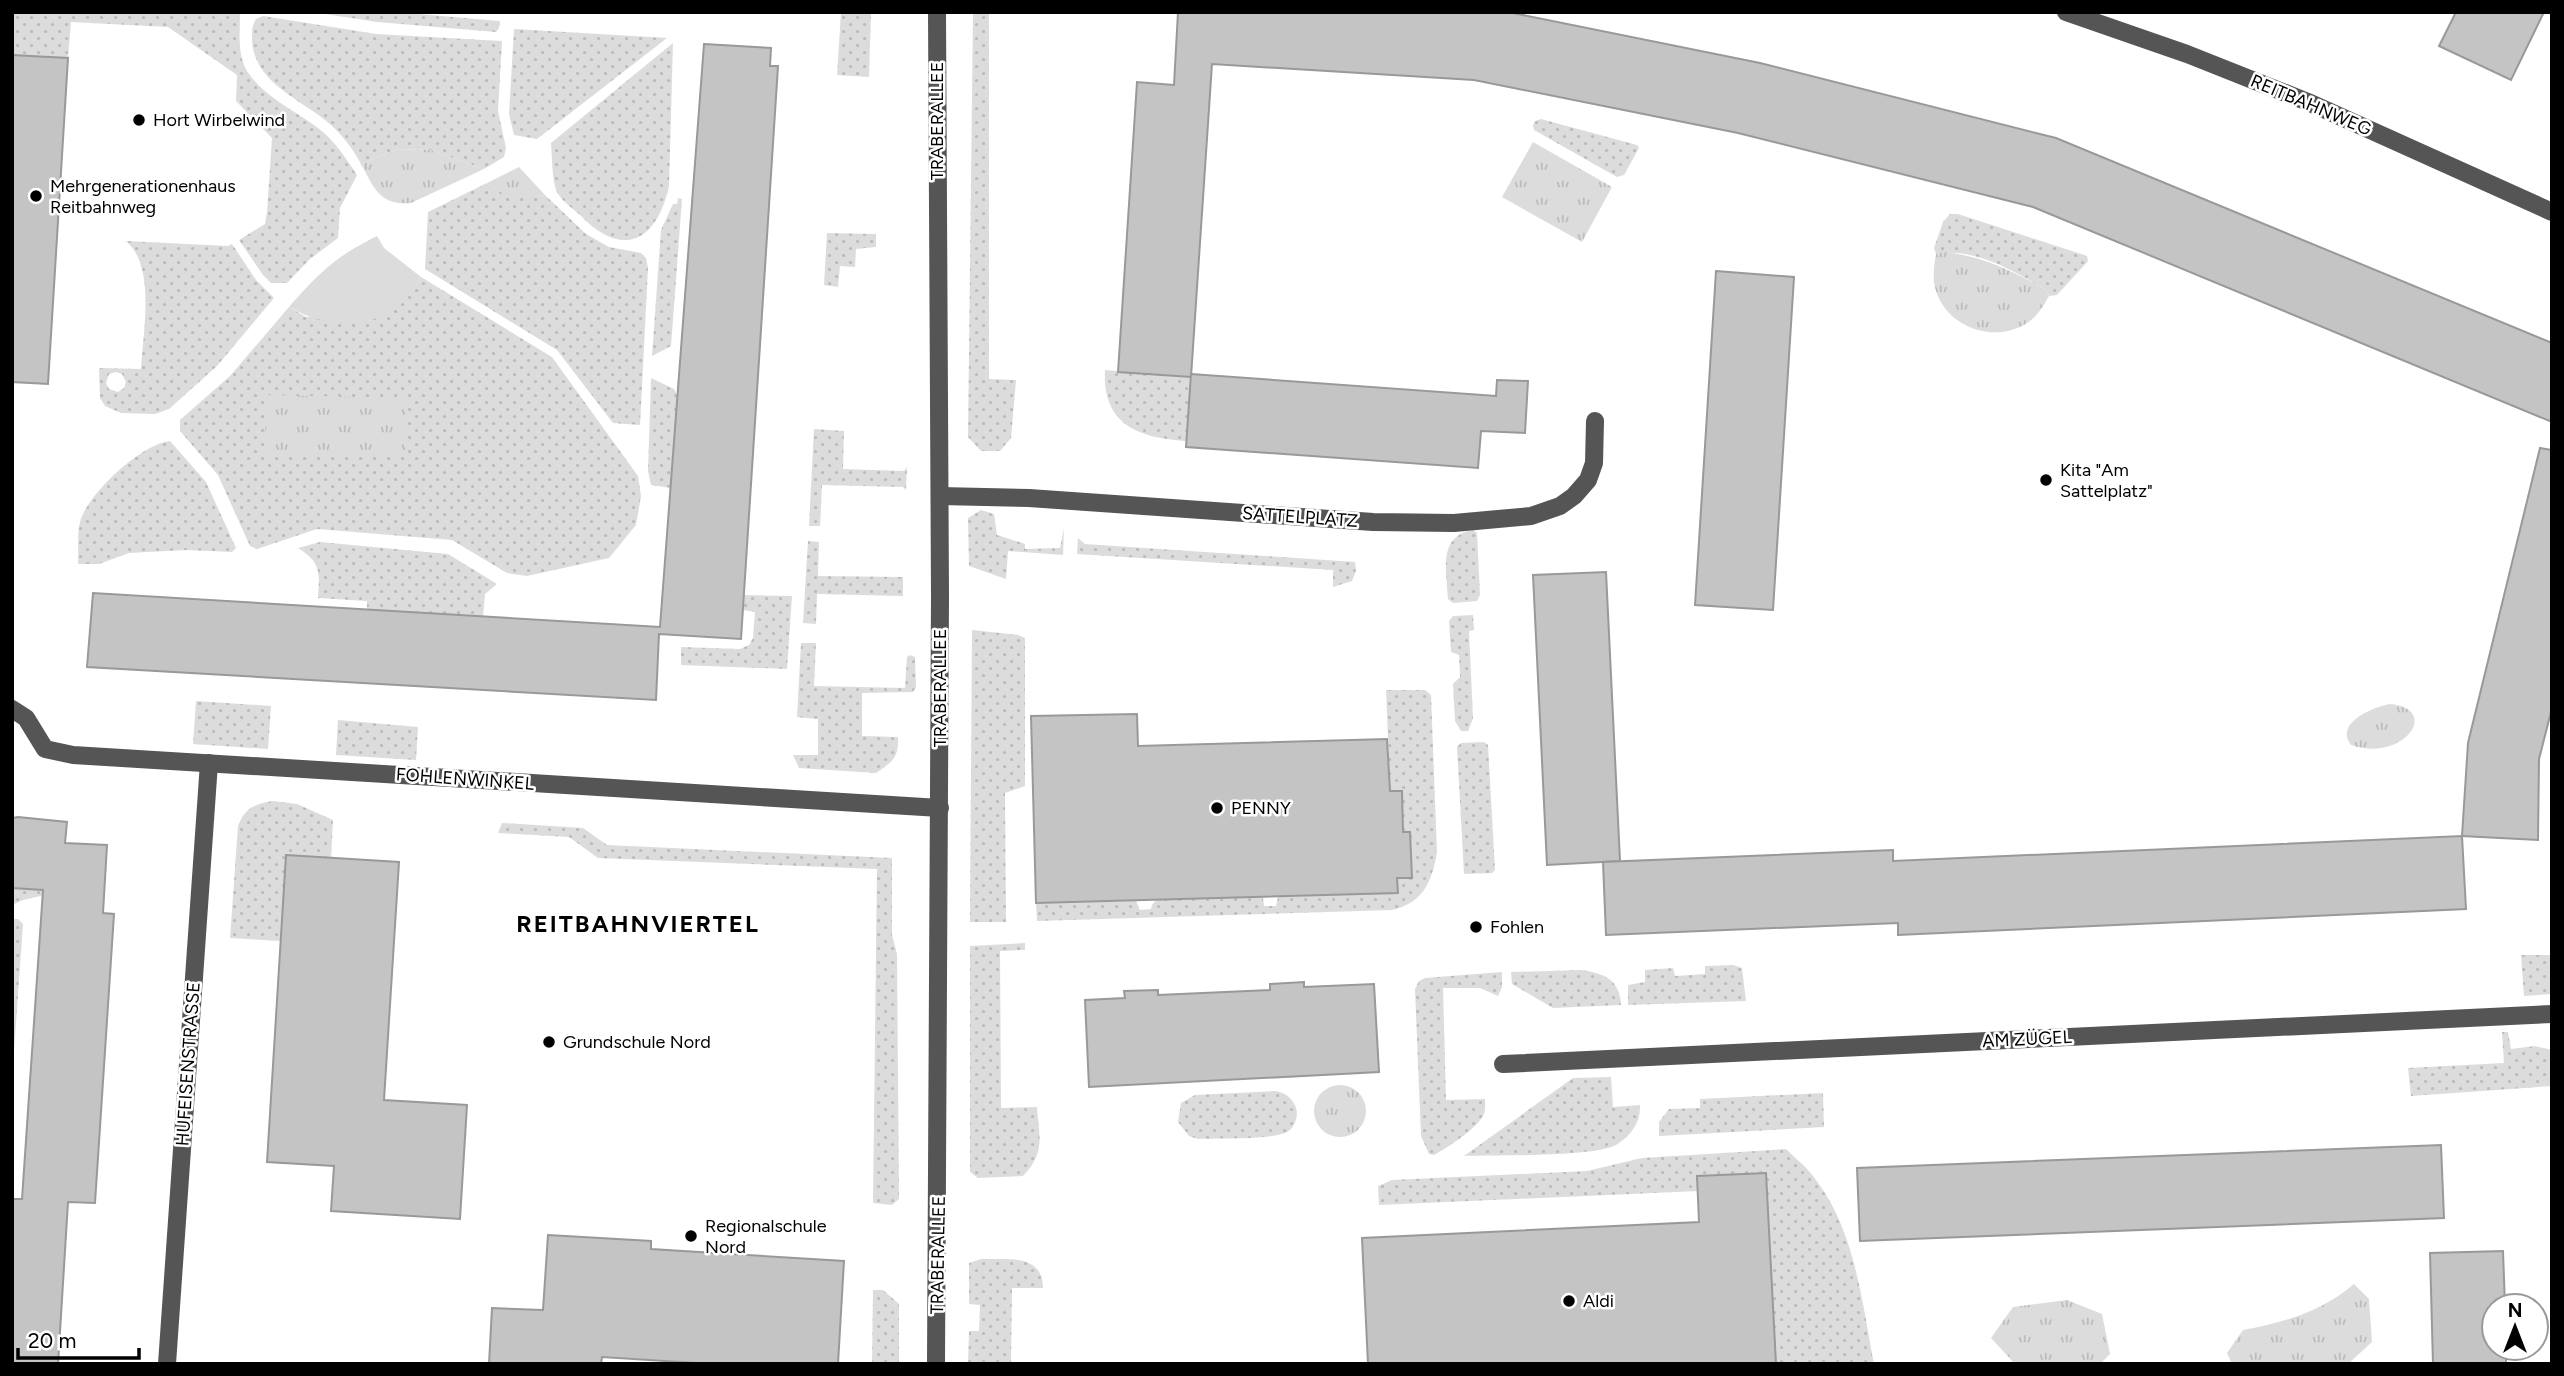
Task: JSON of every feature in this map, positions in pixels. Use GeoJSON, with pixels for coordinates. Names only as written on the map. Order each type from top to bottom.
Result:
{"type":"FeatureCollection","features":[{"type":"Feature","properties":{"kind":"street","name":"TRABERALLEE"},"geometry":{"type":"LineString","coordinates":[[936,1364],[940,808],[937,12]]}},
{"type":"Feature","properties":{"kind":"street","name":"REITBAHNWEG"},"geometry":{"type":"LineString","coordinates":[[2066,12],[2187,54],[2308,102],[2552,212]]}},
{"type":"Feature","properties":{"kind":"street","name":"SATTELPLATZ"},"geometry":{"type":"LineString","coordinates":[[940,496],[1029,498],[1383,523],[1454,523],[1531,516],[1560,506],[1574,496],[1588,480],[1594,463],[1595,421]]}},
{"type":"Feature","properties":{"kind":"street","name":"FOHLENWINKEL"},"geometry":{"type":"LineString","coordinates":[[12,709],[26,719],[45,749],[73,755],[940,808]]}},
{"type":"Feature","properties":{"kind":"street","name":"HUFEISENSTRASSE"},"geometry":{"type":"LineString","coordinates":[[167,1364],[209,763]]}},
{"type":"Feature","properties":{"kind":"street","name":"AM ZÜGEL"},"geometry":{"type":"LineString","coordinates":[[1503,1064],[2552,1014]]}},
{"type":"Feature","properties":{"kind":"green space"},"geometry":{"type":"Polygon","coordinates":[[[12,12],[240,12],[240,50],[247,71],[254,81],[328,137],[357,175],[340,208],[338,238],[310,259],[287,283],[271,283],[263,275],[239,240],[265,224],[272,138],[236,101],[237,75],[168,27],[71,22],[68,58],[12,55],[12,12]]]}},
{"type":"Feature","properties":{"kind":"green space"},"geometry":{"type":"Polygon","coordinates":[[[312,12],[395,12],[500,21],[496,32],[377,22],[312,12]]]}},
{"type":"Feature","properties":{"kind":"green space"},"geometry":{"type":"Polygon","coordinates":[[[841,12],[871,12],[869,77],[837,75],[841,12]]]}},
{"type":"Feature","properties":{"kind":"green space"},"geometry":{"type":"Polygon","coordinates":[[[973,12],[989,12],[989,379],[1016,380],[1011,438],[1000,451],[981,451],[968,437],[973,12]]]}},
{"type":"Feature","properties":{"kind":"green space"},"geometry":{"type":"Polygon","coordinates":[[[263,16],[376,34],[502,41],[498,111],[506,148],[504,157],[484,169],[430,150],[398,149],[361,164],[348,143],[331,125],[282,90],[261,68],[255,55],[252,34],[256,19],[263,16]]]}},
{"type":"Feature","properties":{"kind":"green space"},"geometry":{"type":"Polygon","coordinates":[[[514,29],[667,38],[537,139],[514,135],[509,114],[514,29]]]}},
{"type":"Feature","properties":{"kind":"green space"},"geometry":{"type":"Polygon","coordinates":[[[673,43],[669,186],[663,205],[647,231],[636,238],[624,240],[610,237],[596,229],[557,192],[551,143],[673,43]]]}},
{"type":"Feature","properties":{"kind":"green space"},"geometry":{"type":"Polygon","coordinates":[[[1541,119],[1637,145],[1639,148],[1624,175],[1617,177],[1534,130],[1535,121],[1541,119]]]}},
{"type":"Feature","properties":{"kind":"green space"},"geometry":{"type":"Polygon","coordinates":[[[1533,142],[1612,187],[1582,242],[1502,197],[1533,142]]]}},
{"type":"Feature","properties":{"kind":"green space"},"geometry":{"type":"Polygon","coordinates":[[[398,149],[430,150],[484,169],[411,203],[392,202],[379,194],[361,164],[398,149]]]}},
{"type":"Feature","properties":{"kind":"green space"},"geometry":{"type":"Polygon","coordinates":[[[519,167],[545,195],[514,197],[487,183],[519,167]]]}},
{"type":"Feature","properties":{"kind":"green space"},"geometry":{"type":"Polygon","coordinates":[[[487,183],[514,196],[545,195],[586,234],[609,247],[641,253],[646,258],[648,268],[640,425],[613,423],[557,350],[425,269],[428,212],[487,183]]]}},
{"type":"Feature","properties":{"kind":"green space"},"geometry":{"type":"Polygon","coordinates":[[[678,198],[682,199],[671,346],[652,356],[661,230],[678,198]]]}},
{"type":"Feature","properties":{"kind":"green space"},"geometry":{"type":"Polygon","coordinates":[[[1950,214],[1958,214],[2087,256],[2088,261],[2057,295],[2049,296],[2045,289],[1993,262],[1965,254],[1936,254],[1934,248],[1943,222],[1950,214]]]}},
{"type":"Feature","properties":{"kind":"green space"},"geometry":{"type":"Polygon","coordinates":[[[827,233],[876,234],[876,247],[856,249],[855,267],[840,266],[838,287],[824,285],[827,233]]]}},
{"type":"Feature","properties":{"kind":"green space"},"geometry":{"type":"Polygon","coordinates":[[[377,236],[384,248],[421,277],[398,307],[372,320],[344,323],[315,318],[289,307],[329,266],[377,236]]]}},
{"type":"Feature","properties":{"kind":"green space"},"geometry":{"type":"Polygon","coordinates":[[[126,241],[228,246],[232,244],[256,280],[274,298],[217,366],[169,409],[155,414],[121,413],[105,406],[100,398],[99,368],[141,369],[146,300],[141,266],[126,241]],[[109,374],[106,383],[109,389],[118,392],[124,388],[126,382],[122,374],[109,374]]]}},
{"type":"Feature","properties":{"kind":"green space"},"geometry":{"type":"Polygon","coordinates":[[[1944,252],[1997,265],[2045,289],[2049,296],[2036,316],[2017,328],[2004,332],[1989,332],[1963,324],[1942,304],[1936,291],[1936,254],[1944,252]]]}},
{"type":"Feature","properties":{"kind":"green space"},"geometry":{"type":"Polygon","coordinates":[[[421,277],[552,357],[638,476],[641,496],[636,525],[609,558],[527,576],[507,573],[452,540],[317,529],[257,549],[250,546],[218,475],[180,431],[180,420],[230,376],[289,307],[306,317],[399,306],[421,277]]]}},
{"type":"Feature","properties":{"kind":"green space"},"geometry":{"type":"Polygon","coordinates":[[[1105,370],[1191,377],[1186,441],[1153,436],[1127,425],[1117,416],[1110,404],[1105,370]]]}},
{"type":"Feature","properties":{"kind":"green space"},"geometry":{"type":"Polygon","coordinates":[[[651,378],[674,389],[679,399],[671,488],[651,485],[648,471],[651,378]]]}},
{"type":"Feature","properties":{"kind":"green space"},"geometry":{"type":"Polygon","coordinates":[[[266,395],[406,398],[405,456],[265,453],[266,395]]]}},
{"type":"Feature","properties":{"kind":"green space"},"geometry":{"type":"Polygon","coordinates":[[[814,429],[844,431],[843,469],[904,471],[907,467],[906,490],[903,487],[822,485],[820,526],[809,526],[814,429]]]}},
{"type":"Feature","properties":{"kind":"green space"},"geometry":{"type":"Polygon","coordinates":[[[170,441],[206,482],[236,548],[232,552],[186,550],[129,553],[99,564],[78,564],[79,525],[89,504],[120,469],[146,450],[170,441]]]}},
{"type":"Feature","properties":{"kind":"green space"},"geometry":{"type":"Polygon","coordinates":[[[981,510],[994,514],[997,535],[1025,544],[1025,549],[1060,548],[1064,528],[1063,555],[1008,551],[1006,579],[969,566],[968,518],[981,510]]]}},
{"type":"Feature","properties":{"kind":"green space"},"geometry":{"type":"Polygon","coordinates":[[[1473,530],[1477,533],[1480,595],[1477,601],[1453,603],[1448,599],[1446,577],[1449,547],[1454,539],[1473,530]]]}},
{"type":"Feature","properties":{"kind":"green space"},"geometry":{"type":"Polygon","coordinates":[[[1078,538],[1085,544],[1355,562],[1356,571],[1352,581],[1333,587],[1333,570],[1077,554],[1078,538]]]}},
{"type":"Feature","properties":{"kind":"green space"},"geometry":{"type":"Polygon","coordinates":[[[808,541],[819,542],[818,576],[903,577],[903,596],[817,594],[816,624],[803,623],[808,541]]]}},
{"type":"Feature","properties":{"kind":"green space"},"geometry":{"type":"Polygon","coordinates":[[[320,542],[448,554],[497,584],[485,594],[483,617],[367,610],[367,601],[318,598],[319,582],[315,563],[298,548],[320,542]]]}},
{"type":"Feature","properties":{"kind":"green space"},"geometry":{"type":"Polygon","coordinates":[[[744,595],[792,596],[787,669],[681,665],[681,647],[740,649],[749,645],[753,638],[755,612],[743,610],[744,595]]]}},
{"type":"Feature","properties":{"kind":"green space"},"geometry":{"type":"Polygon","coordinates":[[[1473,615],[1474,630],[1469,631],[1473,718],[1468,731],[1461,731],[1455,721],[1453,684],[1460,677],[1459,655],[1451,652],[1449,621],[1453,616],[1473,615]]]}},
{"type":"Feature","properties":{"kind":"green space"},"geometry":{"type":"Polygon","coordinates":[[[972,630],[1025,638],[1025,786],[1005,793],[1006,922],[970,922],[972,630]]]}},
{"type":"Feature","properties":{"kind":"green space"},"geometry":{"type":"Polygon","coordinates":[[[801,643],[816,643],[814,686],[905,688],[907,657],[915,657],[916,687],[913,692],[862,693],[862,736],[898,737],[893,759],[876,773],[799,768],[793,755],[818,755],[818,719],[797,717],[801,643]]]}},
{"type":"Feature","properties":{"kind":"green space"},"geometry":{"type":"Polygon","coordinates":[[[1386,690],[1425,690],[1431,695],[1437,852],[1429,882],[1411,902],[1392,910],[1037,921],[1036,903],[1136,901],[1140,910],[1151,909],[1156,900],[1263,897],[1264,906],[1276,906],[1278,897],[1397,893],[1397,878],[1412,878],[1410,832],[1392,832],[1386,690]]]}},
{"type":"Feature","properties":{"kind":"green space"},"geometry":{"type":"Polygon","coordinates":[[[196,701],[271,706],[268,749],[193,744],[196,701]]]}},
{"type":"Feature","properties":{"kind":"green space"},"geometry":{"type":"Polygon","coordinates":[[[2390,704],[2405,708],[2413,715],[2414,724],[2410,733],[2386,747],[2370,749],[2351,745],[2347,737],[2351,723],[2366,712],[2390,704]]]}},
{"type":"Feature","properties":{"kind":"green space"},"geometry":{"type":"Polygon","coordinates":[[[338,720],[418,727],[416,760],[336,755],[338,720]]]}},
{"type":"Feature","properties":{"kind":"green space"},"geometry":{"type":"Polygon","coordinates":[[[1484,742],[1488,745],[1495,870],[1492,873],[1464,874],[1457,747],[1461,743],[1484,742]]]}},
{"type":"Feature","properties":{"kind":"green space"},"geometry":{"type":"Polygon","coordinates":[[[273,801],[297,804],[333,820],[331,858],[286,855],[281,941],[230,938],[238,826],[251,808],[273,801]]]}},
{"type":"Feature","properties":{"kind":"green space"},"geometry":{"type":"Polygon","coordinates":[[[502,823],[583,828],[607,845],[892,858],[892,935],[897,954],[899,1199],[892,1205],[873,1203],[877,869],[598,858],[569,837],[498,833],[502,823]]]}},
{"type":"Feature","properties":{"kind":"green space"},"geometry":{"type":"Polygon","coordinates":[[[12,888],[62,891],[12,905],[12,888]]]}},
{"type":"Feature","properties":{"kind":"green space"},"geometry":{"type":"Polygon","coordinates":[[[12,919],[18,919],[23,924],[12,1080],[12,919]]]}},
{"type":"Feature","properties":{"kind":"green space"},"geometry":{"type":"Polygon","coordinates":[[[1025,943],[1025,950],[1000,951],[1001,1108],[1037,1107],[1040,1136],[1038,1152],[1023,1176],[978,1178],[970,1172],[970,946],[1025,943]]]}},
{"type":"Feature","properties":{"kind":"green space"},"geometry":{"type":"Polygon","coordinates":[[[2521,955],[2552,955],[2552,994],[2524,996],[2521,955]]]}},
{"type":"Feature","properties":{"kind":"green space"},"geometry":{"type":"Polygon","coordinates":[[[1733,965],[1742,968],[1746,1001],[1628,1005],[1628,985],[1645,982],[1645,970],[1673,968],[1675,976],[1705,974],[1705,966],[1733,965]]]}},
{"type":"Feature","properties":{"kind":"green space"},"geometry":{"type":"Polygon","coordinates":[[[1581,970],[1609,979],[1618,989],[1621,1005],[1553,1008],[1512,984],[1511,972],[1581,970]]]}},
{"type":"Feature","properties":{"kind":"green space"},"geometry":{"type":"Polygon","coordinates":[[[1502,972],[1502,987],[1498,996],[1480,988],[1443,988],[1446,1100],[1485,1099],[1485,1108],[1484,1114],[1468,1132],[1434,1155],[1429,1154],[1421,1136],[1415,989],[1419,981],[1425,978],[1502,972]]]}},
{"type":"Feature","properties":{"kind":"green space"},"geometry":{"type":"Polygon","coordinates":[[[2502,1032],[2508,1032],[2511,1049],[2535,1046],[2552,1050],[2552,1086],[2411,1096],[2408,1068],[2504,1063],[2502,1032]]]}},
{"type":"Feature","properties":{"kind":"green space"},"geometry":{"type":"Polygon","coordinates":[[[1611,1077],[1613,1107],[1640,1105],[1634,1128],[1616,1145],[1587,1152],[1464,1156],[1573,1078],[1611,1077]]]}},
{"type":"Feature","properties":{"kind":"green space"},"geometry":{"type":"Polygon","coordinates":[[[1340,1085],[1350,1087],[1358,1093],[1364,1101],[1364,1121],[1358,1129],[1350,1135],[1340,1137],[1330,1135],[1322,1129],[1316,1121],[1314,1111],[1316,1101],[1322,1093],[1330,1087],[1340,1085]]]}},
{"type":"Feature","properties":{"kind":"green space"},"geometry":{"type":"Polygon","coordinates":[[[1276,1091],[1291,1099],[1297,1111],[1292,1128],[1280,1135],[1198,1139],[1189,1136],[1178,1122],[1181,1103],[1195,1095],[1276,1091]]]}},
{"type":"Feature","properties":{"kind":"green space"},"geometry":{"type":"Polygon","coordinates":[[[1823,1093],[1824,1127],[1659,1136],[1659,1122],[1669,1109],[1700,1108],[1700,1099],[1823,1093]]]}},
{"type":"Feature","properties":{"kind":"green space"},"geometry":{"type":"Polygon","coordinates":[[[1786,1149],[1813,1176],[1840,1222],[1861,1292],[1874,1364],[1776,1364],[1697,1177],[1698,1191],[1379,1205],[1378,1186],[1392,1180],[1587,1171],[1642,1158],[1786,1149]]]}},
{"type":"Feature","properties":{"kind":"green space"},"geometry":{"type":"Polygon","coordinates":[[[981,1259],[1021,1261],[1037,1269],[1041,1277],[1043,1288],[1012,1288],[1011,1364],[968,1364],[969,1331],[979,1331],[980,1305],[969,1304],[969,1263],[981,1259]]]}},
{"type":"Feature","properties":{"kind":"green space"},"geometry":{"type":"Polygon","coordinates":[[[2354,1284],[2369,1299],[2372,1342],[2348,1364],[2232,1364],[2227,1353],[2243,1330],[2315,1309],[2354,1284]]]}},
{"type":"Feature","properties":{"kind":"green space"},"geometry":{"type":"Polygon","coordinates":[[[873,1290],[883,1290],[899,1304],[899,1364],[872,1364],[873,1290]]]}},
{"type":"Feature","properties":{"kind":"green space"},"geometry":{"type":"Polygon","coordinates":[[[2067,1300],[2102,1314],[2110,1354],[2100,1364],[2015,1364],[1991,1338],[2013,1307],[2067,1300]]]}},
{"type":"Feature","properties":{"kind":"building"},"geometry":{"type":"Polygon","coordinates":[[[1178,12],[1508,12],[1760,63],[2056,138],[2552,343],[2552,422],[2033,207],[1738,133],[1474,80],[1212,64],[1191,377],[1118,372],[1137,82],[1174,85],[1178,12]]]}},
{"type":"Feature","properties":{"kind":"building"},"geometry":{"type":"Polygon","coordinates":[[[2456,12],[2544,12],[2511,80],[2439,46],[2456,12]]]}},
{"type":"Feature","properties":{"kind":"building"},"geometry":{"type":"Polygon","coordinates":[[[704,44],[771,48],[770,66],[778,66],[741,639],[659,634],[656,700],[87,667],[93,593],[660,627],[704,44]]]}},
{"type":"Feature","properties":{"kind":"building","name":"Mehrgenerationenhaus Reitbahnweg"},"geometry":{"type":"Polygon","coordinates":[[[12,55],[68,58],[48,384],[12,382],[12,55]]]}},
{"type":"Feature","properties":{"kind":"building"},"geometry":{"type":"Polygon","coordinates":[[[1716,271],[1794,277],[1773,610],[1695,605],[1716,271]]]}},
{"type":"Feature","properties":{"kind":"building"},"geometry":{"type":"Polygon","coordinates":[[[1191,374],[1496,396],[1497,380],[1528,381],[1525,433],[1481,431],[1478,468],[1186,447],[1191,374]]]}},
{"type":"Feature","properties":{"kind":"building"},"geometry":{"type":"Polygon","coordinates":[[[2540,448],[2552,450],[2552,708],[2539,759],[2538,840],[2462,836],[2468,743],[2540,448]]]}},
{"type":"Feature","properties":{"kind":"building"},"geometry":{"type":"Polygon","coordinates":[[[1606,572],[1620,861],[1547,865],[1533,575],[1606,572]]]}},
{"type":"Feature","properties":{"kind":"building","name":"PENNY"},"geometry":{"type":"Polygon","coordinates":[[[1137,714],[1138,746],[1387,739],[1390,791],[1402,791],[1403,832],[1410,832],[1412,878],[1397,878],[1398,893],[1036,903],[1031,716],[1137,714]]]}},
{"type":"Feature","properties":{"kind":"building"},"geometry":{"type":"Polygon","coordinates":[[[12,818],[67,822],[65,843],[107,845],[103,913],[114,914],[95,1203],[68,1202],[58,1364],[12,1364],[12,1199],[22,1199],[43,890],[12,888],[12,818]]]}},
{"type":"Feature","properties":{"kind":"building"},"geometry":{"type":"Polygon","coordinates":[[[2462,836],[2466,909],[1898,935],[1898,923],[1606,935],[1603,862],[1893,850],[1893,861],[2462,836]]]}},
{"type":"Feature","properties":{"kind":"building"},"geometry":{"type":"Polygon","coordinates":[[[286,855],[399,862],[384,1100],[467,1105],[460,1219],[331,1211],[334,1166],[267,1162],[286,855]]]}},
{"type":"Feature","properties":{"kind":"building"},"geometry":{"type":"Polygon","coordinates":[[[1304,982],[1304,987],[1374,984],[1379,1072],[1089,1087],[1085,1000],[1125,998],[1124,991],[1158,990],[1158,995],[1270,990],[1270,984],[1304,982]]]}},
{"type":"Feature","properties":{"kind":"building"},"geometry":{"type":"Polygon","coordinates":[[[2441,1145],[2444,1218],[1860,1241],[1857,1168],[2441,1145]]]}},
{"type":"Feature","properties":{"kind":"building","name":"Aldi"},"geometry":{"type":"Polygon","coordinates":[[[1766,1173],[1776,1364],[1368,1364],[1362,1238],[1699,1222],[1697,1176],[1766,1173]]]}},
{"type":"Feature","properties":{"kind":"building"},"geometry":{"type":"Polygon","coordinates":[[[548,1235],[651,1241],[651,1249],[844,1261],[838,1364],[712,1364],[602,1357],[601,1364],[489,1364],[492,1308],[543,1310],[548,1235]]]}},
{"type":"Feature","properties":{"kind":"building"},"geometry":{"type":"Polygon","coordinates":[[[2503,1251],[2504,1292],[2480,1292],[2480,1362],[2506,1364],[2433,1364],[2430,1253],[2503,1251]]]}},
{"type":"Feature","properties":{"kind":"place","name":"Hort Wirbelwind"},"geometry":{"type":"Point","coordinates":[139,120]}},
{"type":"Feature","properties":{"kind":"place","name":"Mehrgenerationenhaus Reitbahnweg"},"geometry":{"type":"Point","coordinates":[36,196]}},
{"type":"Feature","properties":{"kind":"place","name":"Kita \"Am Sattelplatz\""},"geometry":{"type":"Point","coordinates":[2046,480]}},
{"type":"Feature","properties":{"kind":"place","name":"PENNY"},"geometry":{"type":"Point","coordinates":[1217,808]}},
{"type":"Feature","properties":{"kind":"place","name":"Fohlen"},"geometry":{"type":"Point","coordinates":[1476,927]}},
{"type":"Feature","properties":{"kind":"place","name":"Grundschule Nord"},"geometry":{"type":"Point","coordinates":[549,1042]}},
{"type":"Feature","properties":{"kind":"place","name":"Regionalschule Nord"},"geometry":{"type":"Point","coordinates":[691,1236]}},
{"type":"Feature","properties":{"kind":"place","name":"Aldi"},"geometry":{"type":"Point","coordinates":[1569,1301]}},
{"type":"Feature","properties":{"kind":"district","name":"REITBAHNVIERTEL"},"geometry":{"type":"Point","coordinates":[638,923]}}]}
